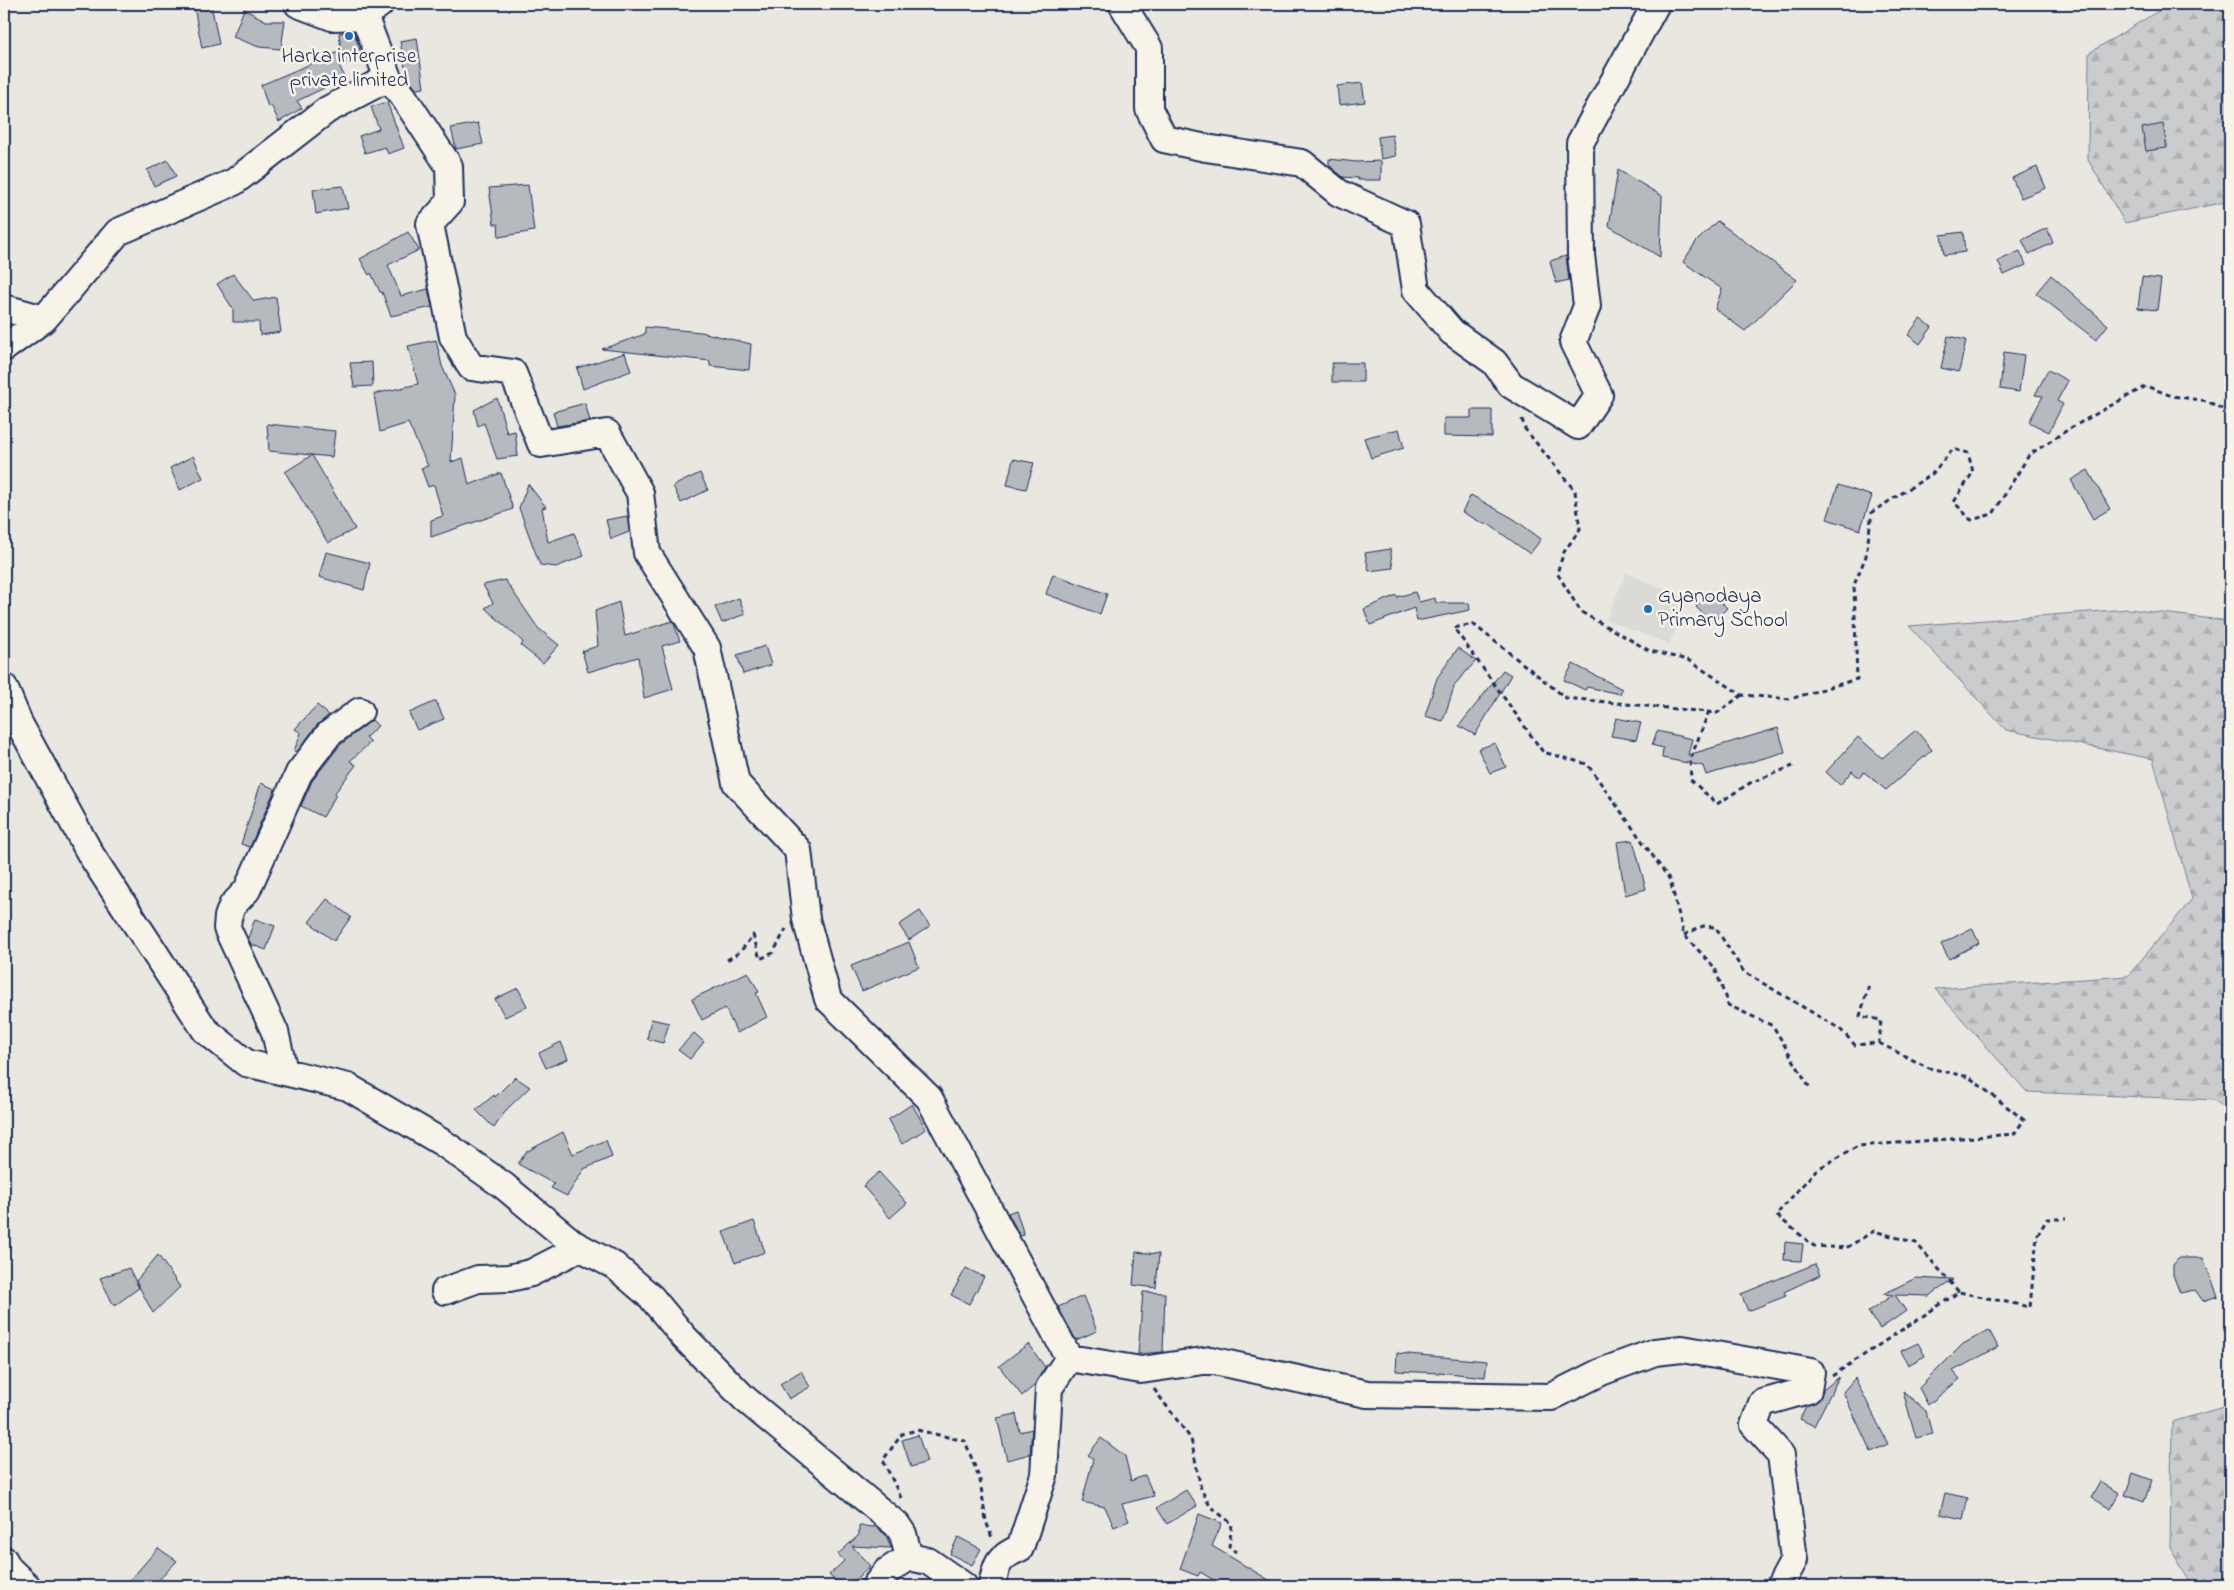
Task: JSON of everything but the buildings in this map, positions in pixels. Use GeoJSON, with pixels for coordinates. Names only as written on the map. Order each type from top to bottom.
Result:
{"type":"FeatureCollection","features":[{"type":"Feature","properties":{"kind":"street"},"geometry":{"type":"LineString","coordinates":[[298,4],[332,17],[372,10],[388,78],[404,96],[449,166],[450,202],[430,224],[453,337],[471,367],[513,373],[541,444],[607,433],[640,493],[647,553],[707,648],[736,782],[798,850],[806,919],[828,999],[929,1098],[1069,1358]]}},
{"type":"Feature","properties":{"kind":"street"},"geometry":{"type":"LineString","coordinates":[[1122,4],[1149,48],[1149,109],[1164,139],[1206,148],[1302,163],[1339,193],[1406,224],[1416,290],[1452,332],[1494,362],[1511,385],[1578,426],[1598,395],[1573,342],[1587,306],[1581,254],[1580,143],[1656,4]]}},
{"type":"Feature","properties":{"kind":"street"},"geometry":{"type":"LineString","coordinates":[[4,348],[44,319],[118,232],[234,182],[327,110],[388,78]]}},
{"type":"Feature","properties":{"kind":"street"},"geometry":{"type":"LineString","coordinates":[[4,308],[44,319]]}},
{"type":"Feature","properties":{"kind":"street"},"geometry":{"type":"LineString","coordinates":[[4,687],[12,725],[91,855],[205,1030],[246,1063],[348,1087],[435,1138],[504,1186],[574,1244],[615,1266],[650,1297],[684,1337],[745,1399],[884,1513],[903,1534],[909,1557]]}},
{"type":"Feature","properties":{"kind":"street"},"geometry":{"type":"LineString","coordinates":[[284,1071],[275,1032],[227,928],[228,917],[232,906],[248,890],[299,772],[330,734],[360,711]]}},
{"type":"Feature","properties":{"kind":"street"},"geometry":{"type":"LineString","coordinates":[[446,1291],[478,1279],[509,1278],[531,1273],[570,1252],[574,1244]]}},
{"type":"Feature","properties":{"kind":"street"},"geometry":{"type":"LineString","coordinates":[[1069,1358],[1141,1370],[1210,1360],[1366,1394],[1551,1397],[1601,1372],[1646,1355],[1682,1349],[1811,1372],[1808,1390],[1762,1403],[1754,1425],[1782,1455],[1794,1560],[1780,1586]]}},
{"type":"Feature","properties":{"kind":"street"},"geometry":{"type":"LineString","coordinates":[[992,1586],[996,1564],[1010,1552],[1020,1548],[1044,1475],[1049,1388],[1069,1358]]}},
{"type":"Feature","properties":{"kind":"street"},"geometry":{"type":"LineString","coordinates":[[875,1586],[886,1572],[909,1557],[928,1561],[964,1586]]}},
{"type":"Feature","properties":{"kind":"street"},"geometry":{"type":"LineString","coordinates":[[4,1560],[9,1569],[27,1586]]}},
{"type":"Feature","properties":{"kind":"path"},"geometry":{"type":"LineString","coordinates":[[1511,385],[1526,429],[1575,491],[1580,529],[1564,552],[1557,573],[1581,612],[1650,651],[1688,660],[1742,695],[1790,699],[1858,679],[1854,585],[1866,556],[1872,512],[1932,474],[1953,449],[1968,453],[1973,472],[1954,502],[1971,520],[1993,514],[2030,454],[2069,429],[2146,386],[2172,396],[2207,401],[2230,413]]}},
{"type":"Feature","properties":{"kind":"path"},"geometry":{"type":"LineString","coordinates":[[1742,695],[1717,713],[1566,698],[1473,624],[1454,628],[1543,752],[1587,764],[1670,880],[1684,935],[1716,968],[1728,1005],[1773,1026],[1810,1088]]}},
{"type":"Feature","properties":{"kind":"path"},"geometry":{"type":"LineString","coordinates":[[1709,711],[1690,760],[1691,780],[1717,804],[1750,783],[1793,766]]}},
{"type":"Feature","properties":{"kind":"path"},"geometry":{"type":"LineString","coordinates":[[726,960],[740,952],[754,935],[760,959],[773,953],[786,929],[806,919]]}},
{"type":"Feature","properties":{"kind":"path"},"geometry":{"type":"LineString","coordinates":[[1684,935],[1703,926],[1715,927],[1744,972],[1840,1029],[1855,1045],[1878,1043],[1929,1068],[1969,1077],[2024,1120],[2014,1134],[1858,1146],[1816,1170],[1776,1216],[1814,1246],[1846,1248],[1874,1231],[1916,1243],[1959,1292],[2030,1307],[2036,1236],[2047,1219],[2066,1219]]}},
{"type":"Feature","properties":{"kind":"path"},"geometry":{"type":"LineString","coordinates":[[1869,985],[1862,1001],[1860,1016],[1881,1020],[1878,1043]]}},
{"type":"Feature","properties":{"kind":"path"},"geometry":{"type":"LineString","coordinates":[[1808,1390],[1959,1292]]}},
{"type":"Feature","properties":{"kind":"path"},"geometry":{"type":"LineString","coordinates":[[1141,1370],[1191,1439],[1201,1489],[1210,1506],[1232,1524],[1229,1547],[1236,1552]]}},
{"type":"Feature","properties":{"kind":"path"},"geometry":{"type":"LineString","coordinates":[[884,1513],[903,1500],[883,1460],[902,1434],[917,1430],[965,1441],[980,1480],[986,1521],[992,1537],[1010,1552]]}},
{"type":"Feature","properties":{"kind":"shaded area","name":"Gyanodaya Primary School"},"geometry":{"type":"Polygon","coordinates":[[[1626,573],[1689,599],[1669,644],[1606,620],[1626,573]]]}},
{"type":"Feature","properties":{"kind":"green space"},"geometry":{"type":"Polygon","coordinates":[[[2170,4],[2230,4],[2230,201],[2125,223],[2088,160],[2089,53],[2170,4]]]}},
{"type":"Feature","properties":{"kind":"green space"},"geometry":{"type":"Polygon","coordinates":[[[2128,609],[2230,621],[2230,1112],[2214,1100],[2027,1092],[1935,989],[2128,976],[2192,899],[2153,759],[2006,730],[1909,626],[2128,609]]]}},
{"type":"Feature","properties":{"kind":"green space"},"geometry":{"type":"Polygon","coordinates":[[[2230,1405],[2230,1586],[2193,1586],[2170,1548],[2172,1422],[2230,1405]]]}},
{"type":"Feature","properties":{"kind":"place","name":"Harka interprise private limited"},"geometry":{"type":"Point","coordinates":[349,36]}},
{"type":"Feature","properties":{"kind":"place","name":"Gyanodaya Primary School"},"geometry":{"type":"Point","coordinates":[1648,609]}}]}
